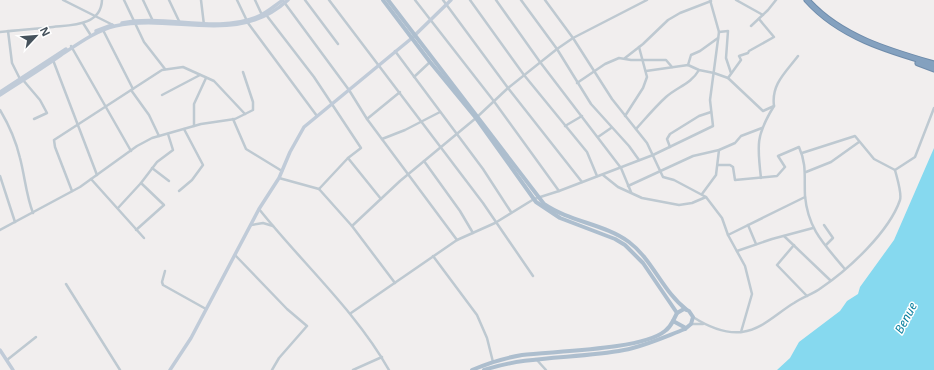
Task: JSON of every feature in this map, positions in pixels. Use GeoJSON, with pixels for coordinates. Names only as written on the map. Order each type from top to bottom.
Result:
{"type":"FeatureCollection","features":[{"type":"Feature","properties":{"kind":"highway"},"geometry":{"type":"LineString","coordinates":[[807,0],[823,16],[856,37],[915,59],[914,62],[932,66]]}},
{"type":"Feature","properties":{"kind":"main road"},"geometry":{"type":"LineString","coordinates":[[383,0],[477,116],[544,204],[553,210],[616,234],[627,241],[646,260],[678,303],[691,313],[693,318],[691,324],[685,329],[652,343],[625,350],[536,359],[484,370]]}},
{"type":"Feature","properties":{"kind":"main road"},"geometry":{"type":"LineString","coordinates":[[388,0],[430,62],[477,116],[534,199],[542,207],[560,218],[615,239],[625,245],[643,262],[676,313]]}},
{"type":"Feature","properties":{"kind":"main road"},"geometry":{"type":"LineString","coordinates":[[170,370],[188,344],[259,209],[279,178],[297,138],[304,127],[413,37],[451,0]]}},
{"type":"Feature","properties":{"kind":"main road"},"geometry":{"type":"LineString","coordinates":[[134,21],[204,24],[248,21],[267,16],[284,1]]}},
{"type":"Feature","properties":{"kind":"main road"},"geometry":{"type":"LineString","coordinates":[[248,21],[284,1]]}},
{"type":"Feature","properties":{"kind":"main road"},"geometry":{"type":"LineString","coordinates":[[0,92],[52,60],[90,34],[102,29],[134,21],[152,19],[204,24]]}},
{"type":"Feature","properties":{"kind":"main road"},"geometry":{"type":"LineString","coordinates":[[71,47],[102,29]]}},
{"type":"Feature","properties":{"kind":"main road"},"geometry":{"type":"LineString","coordinates":[[0,96],[22,79]]}},
{"type":"Feature","properties":{"kind":"main road"},"geometry":{"type":"LineString","coordinates":[[472,370],[493,362],[520,356],[623,345],[661,334],[673,321],[676,313],[681,310],[687,310]]}},
{"type":"Feature","properties":{"kind":"main road"},"geometry":{"type":"LineString","coordinates":[[673,321],[685,329]]}},
{"type":"Feature","properties":{"kind":"main road"},"geometry":{"type":"LineString","coordinates":[[0,350],[13,370]]}},
{"type":"Feature","properties":{"kind":"street"},"geometry":{"type":"LineString","coordinates":[[63,0],[95,15],[113,26]]}},
{"type":"Feature","properties":{"kind":"street"},"geometry":{"type":"LineString","coordinates":[[0,32],[72,26],[83,23],[95,15],[101,5],[102,0]]}},
{"type":"Feature","properties":{"kind":"street"},"geometry":{"type":"LineString","coordinates":[[124,0],[144,42],[165,69]]}},
{"type":"Feature","properties":{"kind":"street"},"geometry":{"type":"LineString","coordinates":[[143,0],[152,19]]}},
{"type":"Feature","properties":{"kind":"street"},"geometry":{"type":"LineString","coordinates":[[169,0],[179,21]]}},
{"type":"Feature","properties":{"kind":"street"},"geometry":{"type":"LineString","coordinates":[[201,0],[204,24]]}},
{"type":"Feature","properties":{"kind":"street"},"geometry":{"type":"LineString","coordinates":[[237,0],[248,21],[317,116]]}},
{"type":"Feature","properties":{"kind":"street"},"geometry":{"type":"LineString","coordinates":[[255,0],[262,14]]}},
{"type":"Feature","properties":{"kind":"street"},"geometry":{"type":"LineString","coordinates":[[305,0],[338,44]]}},
{"type":"Feature","properties":{"kind":"street"},"geometry":{"type":"LineString","coordinates":[[329,0],[400,92],[533,276]]}},
{"type":"Feature","properties":{"kind":"street"},"geometry":{"type":"LineString","coordinates":[[415,0],[493,100],[559,191]]}},
{"type":"Feature","properties":{"kind":"street"},"geometry":{"type":"LineString","coordinates":[[443,0],[508,88],[582,182]]}},
{"type":"Feature","properties":{"kind":"street"},"geometry":{"type":"LineString","coordinates":[[470,0],[524,75],[565,126],[572,132],[590,156],[597,176]]}},
{"type":"Feature","properties":{"kind":"street"},"geometry":{"type":"LineString","coordinates":[[496,0],[540,62],[621,168],[631,192]]}},
{"type":"Feature","properties":{"kind":"street"},"geometry":{"type":"LineString","coordinates":[[521,0],[556,49],[591,104],[611,128],[629,146],[639,160]]}},
{"type":"Feature","properties":{"kind":"street"},"geometry":{"type":"LineString","coordinates":[[545,0],[572,38],[593,72],[636,129],[653,155],[664,178],[674,180],[702,194],[722,218],[728,235],[745,266],[752,298],[741,332]]}},
{"type":"Feature","properties":{"kind":"street"},"geometry":{"type":"LineString","coordinates":[[352,226],[408,174],[477,116],[493,100],[556,49],[572,38],[647,0]]}},
{"type":"Feature","properties":{"kind":"street"},"geometry":{"type":"LineString","coordinates":[[736,0],[763,15]]}},
{"type":"Feature","properties":{"kind":"street"},"geometry":{"type":"LineString","coordinates":[[751,26],[776,0]]}},
{"type":"Feature","properties":{"kind":"street"},"geometry":{"type":"LineString","coordinates":[[284,1],[350,90],[367,119],[457,240]]}},
{"type":"Feature","properties":{"kind":"street"},"geometry":{"type":"LineString","coordinates":[[351,313],[457,240],[495,223],[539,196],[559,191],[621,168],[653,155],[713,126],[710,100],[719,32],[711,1],[680,13],[668,20],[625,58]]}},
{"type":"Feature","properties":{"kind":"street"},"geometry":{"type":"LineString","coordinates":[[267,16],[333,104],[361,148],[348,158],[319,189]]}},
{"type":"Feature","properties":{"kind":"street"},"geometry":{"type":"LineString","coordinates":[[728,78],[741,60],[739,56],[748,53],[774,37],[759,19]]}},
{"type":"Feature","properties":{"kind":"street"},"geometry":{"type":"LineString","coordinates":[[83,23],[90,34]]}},
{"type":"Feature","properties":{"kind":"street"},"geometry":{"type":"LineString","coordinates":[[102,29],[132,90],[149,115],[158,136]]}},
{"type":"Feature","properties":{"kind":"street"},"geometry":{"type":"LineString","coordinates":[[8,31],[12,63],[22,79],[40,100],[47,113],[34,119]]}},
{"type":"Feature","properties":{"kind":"street"},"geometry":{"type":"LineString","coordinates":[[719,32],[728,31],[726,58],[731,73]]}},
{"type":"Feature","properties":{"kind":"street"},"geometry":{"type":"LineString","coordinates":[[688,65],[691,55],[700,51],[718,38]]}},
{"type":"Feature","properties":{"kind":"street"},"geometry":{"type":"LineString","coordinates":[[71,47],[131,151]]}},
{"type":"Feature","properties":{"kind":"street"},"geometry":{"type":"LineString","coordinates":[[625,116],[643,88],[647,77],[639,47]]}},
{"type":"Feature","properties":{"kind":"street"},"geometry":{"type":"LineString","coordinates":[[395,51],[483,169],[511,212]]}},
{"type":"Feature","properties":{"kind":"street"},"geometry":{"type":"LineString","coordinates":[[761,178],[758,145],[762,128],[774,106],[773,98],[775,85],[798,56]]}},
{"type":"Feature","properties":{"kind":"street"},"geometry":{"type":"LineString","coordinates":[[578,82],[612,60],[625,58],[631,60],[666,60],[673,67]]}},
{"type":"Feature","properties":{"kind":"street"},"geometry":{"type":"LineString","coordinates":[[52,60],[78,123],[97,175]]}},
{"type":"Feature","properties":{"kind":"street"},"geometry":{"type":"LineString","coordinates":[[414,77],[430,62]]}},
{"type":"Feature","properties":{"kind":"street"},"geometry":{"type":"LineString","coordinates":[[646,72],[688,65],[699,70],[728,78],[763,111],[774,106]]}},
{"type":"Feature","properties":{"kind":"street"},"geometry":{"type":"LineString","coordinates":[[72,191],[54,141],[78,123],[122,98],[165,69],[183,67],[214,81],[246,114]]}},
{"type":"Feature","properties":{"kind":"street"},"geometry":{"type":"LineString","coordinates":[[636,129],[666,97],[680,86],[688,83],[695,77],[699,70]]}},
{"type":"Feature","properties":{"kind":"street"},"geometry":{"type":"LineString","coordinates":[[0,230],[91,180],[131,151],[158,136],[194,126],[233,120],[253,110],[254,105],[243,72]]}},
{"type":"Feature","properties":{"kind":"street"},"geometry":{"type":"LineString","coordinates":[[162,95],[200,75]]}},
{"type":"Feature","properties":{"kind":"street"},"geometry":{"type":"LineString","coordinates":[[194,126],[194,104],[206,78]]}},
{"type":"Feature","properties":{"kind":"street"},"geometry":{"type":"LineString","coordinates":[[367,119],[400,92]]}},
{"type":"Feature","properties":{"kind":"street"},"geometry":{"type":"LineString","coordinates":[[895,170],[916,157],[934,108]]}},
{"type":"Feature","properties":{"kind":"street"},"geometry":{"type":"LineString","coordinates":[[0,110],[11,129],[20,157],[26,192],[32,213]]}},
{"type":"Feature","properties":{"kind":"street"},"geometry":{"type":"LineString","coordinates":[[382,139],[405,130],[440,112]]}},
{"type":"Feature","properties":{"kind":"street"},"geometry":{"type":"LineString","coordinates":[[670,147],[667,139],[670,134],[699,116],[711,112]]}},
{"type":"Feature","properties":{"kind":"street"},"geometry":{"type":"LineString","coordinates":[[565,126],[582,116]]}},
{"type":"Feature","properties":{"kind":"street"},"geometry":{"type":"LineString","coordinates":[[233,120],[246,149],[282,171]]}},
{"type":"Feature","properties":{"kind":"street"},"geometry":{"type":"LineString","coordinates":[[598,137],[611,128]]}},
{"type":"Feature","properties":{"kind":"street"},"geometry":{"type":"LineString","coordinates":[[628,186],[693,156],[719,150],[735,143],[741,136],[762,128]]}},
{"type":"Feature","properties":{"kind":"street"},"geometry":{"type":"LineString","coordinates":[[179,191],[196,176],[203,166],[184,129]]}},
{"type":"Feature","properties":{"kind":"street"},"geometry":{"type":"LineString","coordinates":[[118,208],[141,183],[152,168],[173,149],[168,134]]}},
{"type":"Feature","properties":{"kind":"street"},"geometry":{"type":"LineString","coordinates":[[802,153],[855,136],[874,159],[895,170]]}},
{"type":"Feature","properties":{"kind":"street"},"geometry":{"type":"LineString","coordinates":[[806,172],[831,162],[859,142]]}},
{"type":"Feature","properties":{"kind":"street"},"geometry":{"type":"LineString","coordinates":[[718,165],[730,165],[734,167],[735,180],[777,176],[785,167],[778,156],[799,147],[802,153],[806,172],[805,197],[812,228],[844,268]]}},
{"type":"Feature","properties":{"kind":"street"},"geometry":{"type":"LineString","coordinates":[[702,194],[716,175],[719,150]]}},
{"type":"Feature","properties":{"kind":"street"},"geometry":{"type":"LineString","coordinates":[[348,158],[381,199]]}},
{"type":"Feature","properties":{"kind":"street"},"geometry":{"type":"LineString","coordinates":[[424,161],[457,205],[473,233]]}},
{"type":"Feature","properties":{"kind":"street"},"geometry":{"type":"LineString","coordinates":[[152,168],[169,181]]}},
{"type":"Feature","properties":{"kind":"street"},"geometry":{"type":"LineString","coordinates":[[693,318],[704,324],[723,330],[741,332],[764,324],[830,280],[873,242],[892,217],[900,199],[895,170]]}},
{"type":"Feature","properties":{"kind":"street"},"geometry":{"type":"LineString","coordinates":[[603,175],[618,187],[642,198],[679,205],[692,203],[706,197]]}},
{"type":"Feature","properties":{"kind":"street"},"geometry":{"type":"LineString","coordinates":[[0,176],[16,222]]}},
{"type":"Feature","properties":{"kind":"street"},"geometry":{"type":"LineString","coordinates":[[279,178],[319,189],[352,226],[395,283]]}},
{"type":"Feature","properties":{"kind":"street"},"geometry":{"type":"LineString","coordinates":[[91,180],[144,238]]}},
{"type":"Feature","properties":{"kind":"street"},"geometry":{"type":"LineString","coordinates":[[136,230],[164,205],[141,183]]}},
{"type":"Feature","properties":{"kind":"street"},"geometry":{"type":"LineString","coordinates":[[728,235],[805,197]]}},
{"type":"Feature","properties":{"kind":"street"},"geometry":{"type":"LineString","coordinates":[[259,209],[351,313],[382,357],[389,370]]}},
{"type":"Feature","properties":{"kind":"street"},"geometry":{"type":"LineString","coordinates":[[250,226],[263,223],[274,226]]}},
{"type":"Feature","properties":{"kind":"street"},"geometry":{"type":"LineString","coordinates":[[748,225],[756,244]]}},
{"type":"Feature","properties":{"kind":"street"},"geometry":{"type":"LineString","coordinates":[[824,225],[832,238],[826,245]]}},
{"type":"Feature","properties":{"kind":"street"},"geometry":{"type":"LineString","coordinates":[[737,251],[812,228]]}},
{"type":"Feature","properties":{"kind":"street"},"geometry":{"type":"LineString","coordinates":[[783,236],[830,280]]}},
{"type":"Feature","properties":{"kind":"street"},"geometry":{"type":"LineString","coordinates":[[794,246],[777,264],[807,296]]}},
{"type":"Feature","properties":{"kind":"street"},"geometry":{"type":"LineString","coordinates":[[235,255],[287,309],[307,326],[279,358],[272,370]]}},
{"type":"Feature","properties":{"kind":"street"},"geometry":{"type":"LineString","coordinates":[[433,256],[477,316],[487,338],[493,362]]}},
{"type":"Feature","properties":{"kind":"street"},"geometry":{"type":"LineString","coordinates":[[165,271],[162,282],[163,286],[206,309]]}},
{"type":"Feature","properties":{"kind":"street"},"geometry":{"type":"LineString","coordinates":[[66,284],[120,370]]}},
{"type":"Feature","properties":{"kind":"street"},"geometry":{"type":"LineString","coordinates":[[691,324],[704,324]]}},
{"type":"Feature","properties":{"kind":"street"},"geometry":{"type":"LineString","coordinates":[[7,360],[36,337]]}},
{"type":"Feature","properties":{"kind":"street"},"geometry":{"type":"LineString","coordinates":[[353,370],[382,357]]}},
{"type":"Feature","properties":{"kind":"street"},"geometry":{"type":"LineString","coordinates":[[536,359],[546,370]]}},
{"type":"Feature","properties":{"kind":"water","name":"Benue"},"geometry":{"type":"Polygon","coordinates":[[[934,148],[934,370],[777,370],[790,358],[799,342],[840,311],[847,301],[858,294],[860,287],[894,240],[934,148]]]}}]}
